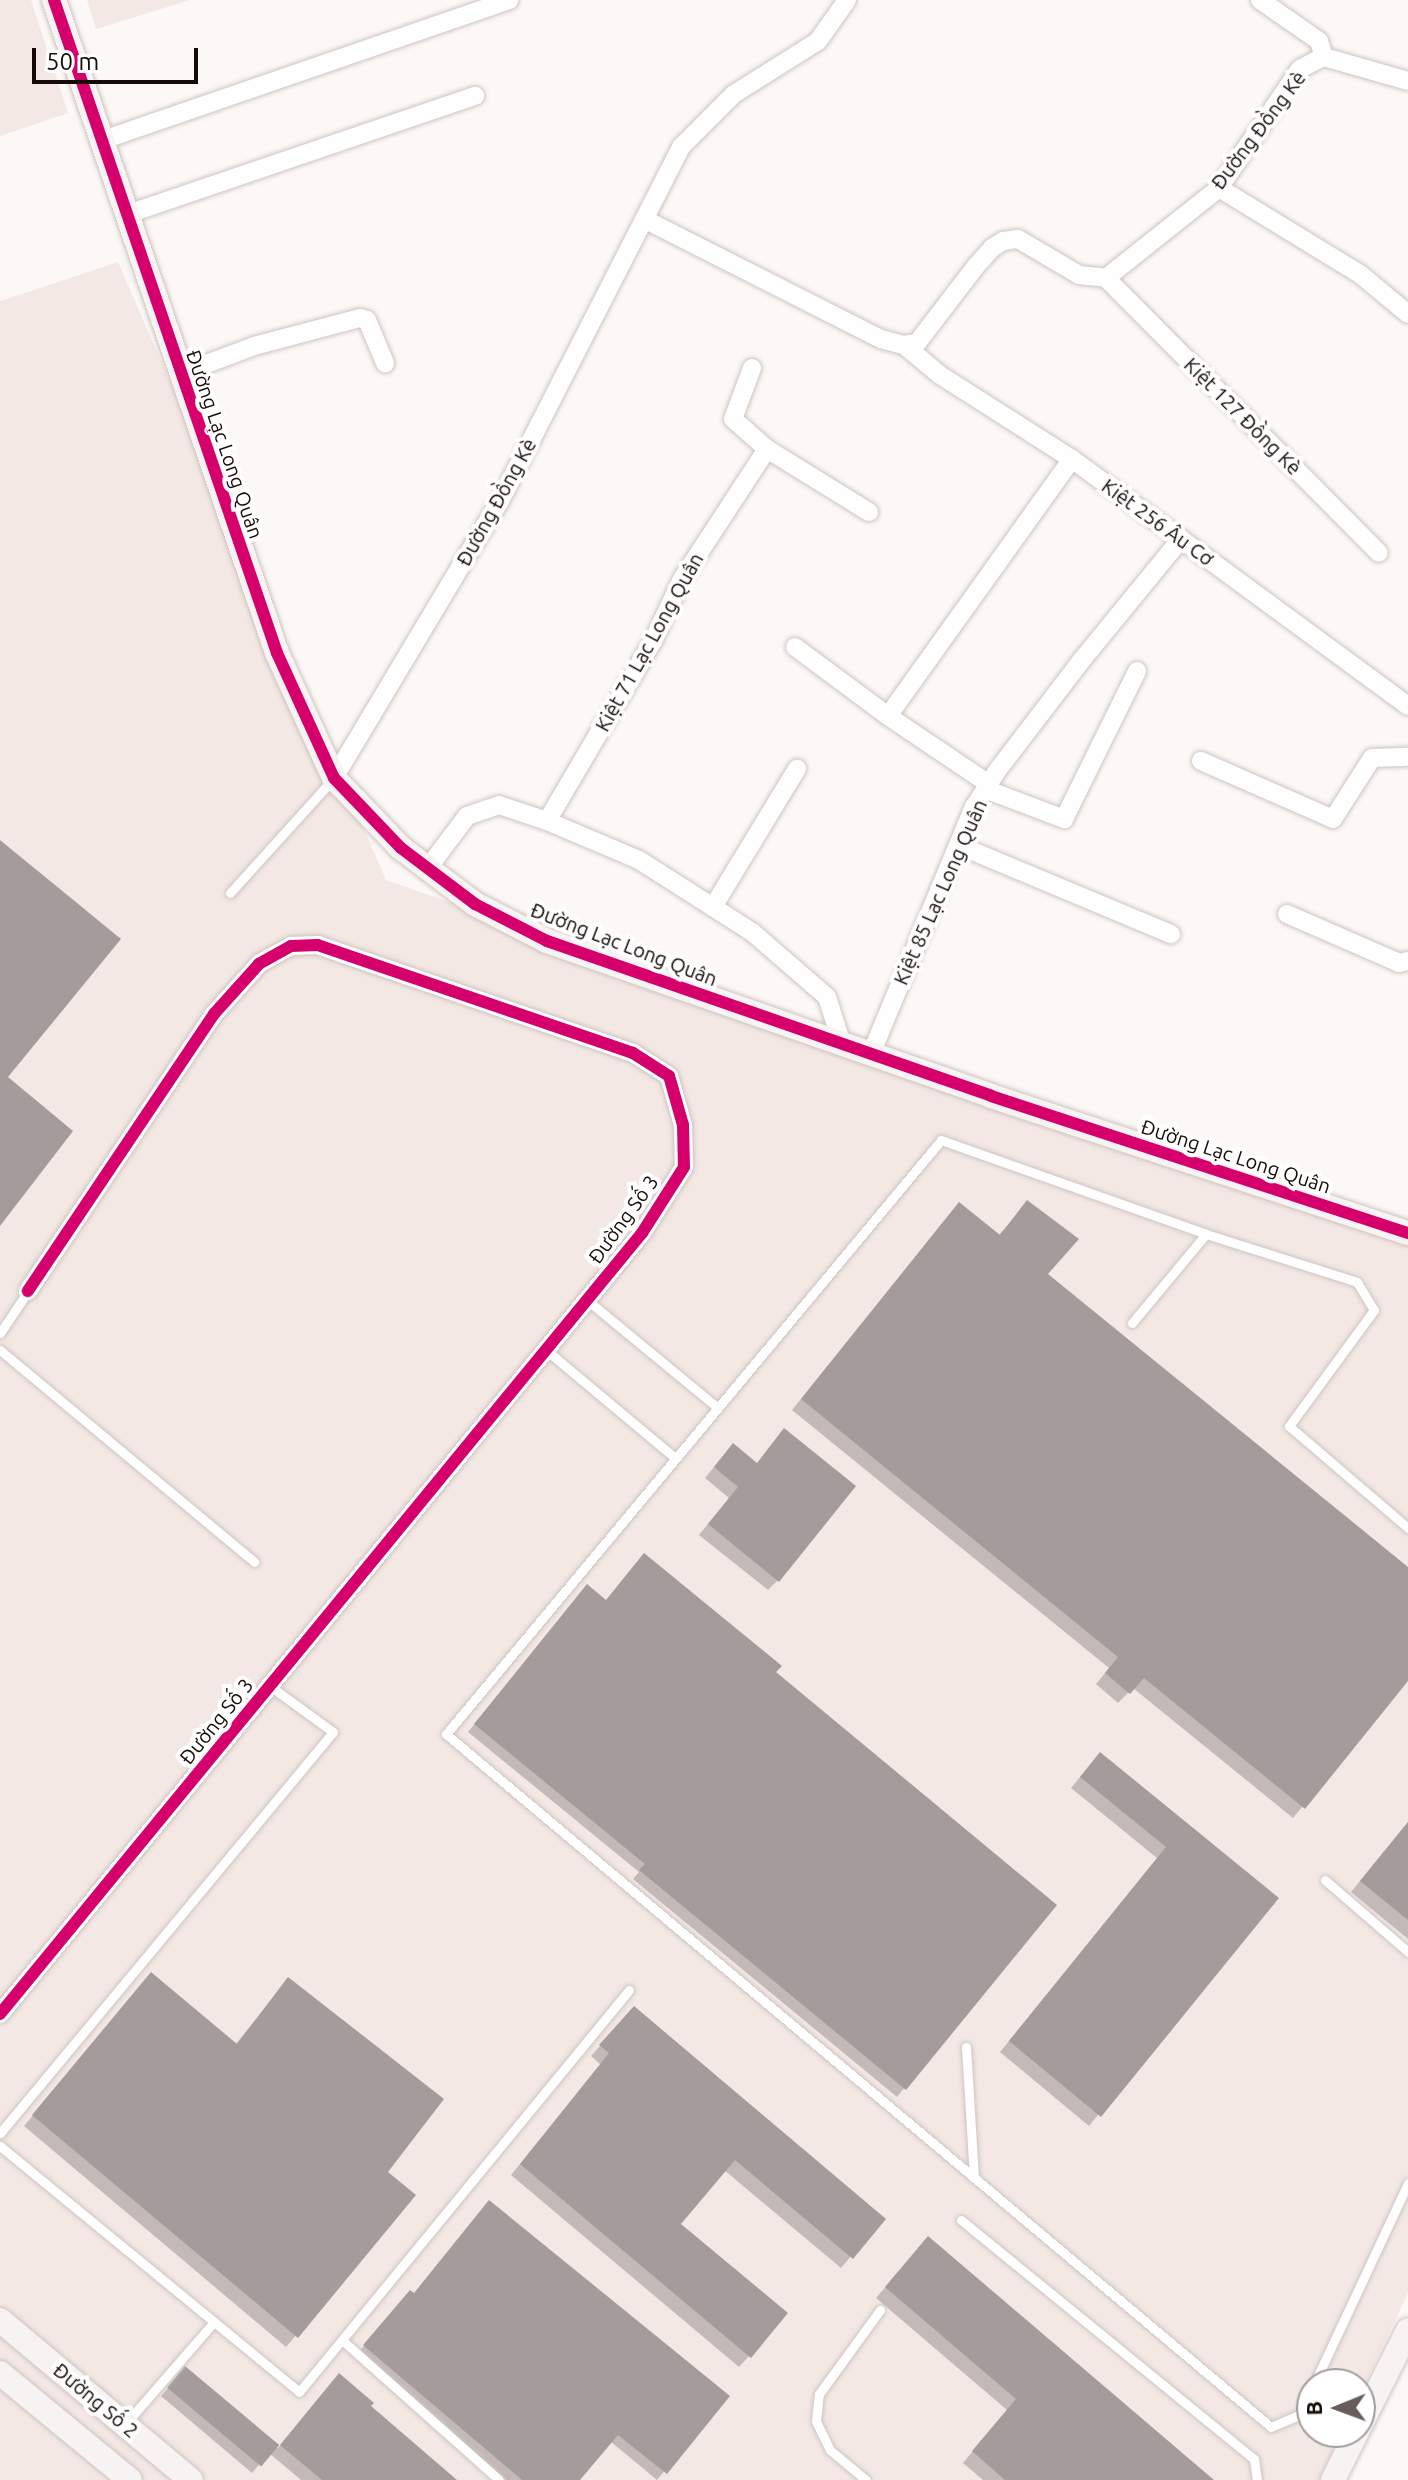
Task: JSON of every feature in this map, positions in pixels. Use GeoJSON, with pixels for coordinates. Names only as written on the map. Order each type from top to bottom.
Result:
{"type":"FeatureCollection","features":[{"type":"Feature","properties":{"kind":"street","name":"Đường Lạc Long Quân"},"geometry":{"type":"LineString","coordinates":[[54,0],[277,653],[334,778],[401,848],[475,904],[547,941],[871,1054],[1408,1233]]}},
{"type":"Feature","properties":{"kind":"street"},"geometry":{"type":"LineString","coordinates":[[100,141],[509,0]]}},
{"type":"Feature","properties":{"kind":"street","name":"Đường Đồng Kè"},"geometry":{"type":"LineString","coordinates":[[334,778],[500,501],[681,147],[734,94],[818,41],[847,0]]}},
{"type":"Feature","properties":{"kind":"street"},"geometry":{"type":"LineString","coordinates":[[1260,0],[1319,41],[1324,57]]}},
{"type":"Feature","properties":{"kind":"street","name":"Đường Đồng Kè"},"geometry":{"type":"LineString","coordinates":[[1106,278],[1219,188],[1300,69],[1324,57],[1408,81]]}},
{"type":"Feature","properties":{"kind":"street"},"geometry":{"type":"LineString","coordinates":[[125,215],[475,96]]}},
{"type":"Feature","properties":{"kind":"street"},"geometry":{"type":"LineString","coordinates":[[1219,188],[1360,274],[1408,314]]}},
{"type":"Feature","properties":{"kind":"street"},"geometry":{"type":"LineString","coordinates":[[644,219],[881,339],[904,345],[917,343],[927,334],[976,266],[1003,241],[1018,239],[1079,275],[1106,278]]}},
{"type":"Feature","properties":{"kind":"street","name":"Kiệt 127 Đồng Kè"},"geometry":{"type":"LineString","coordinates":[[1106,278],[1379,553]]}},
{"type":"Feature","properties":{"kind":"street"},"geometry":{"type":"LineString","coordinates":[[180,374],[254,346],[360,318],[367,320],[385,363]]}},
{"type":"Feature","properties":{"kind":"street","name":"Kiệt 256 Âu Cơ"},"geometry":{"type":"LineString","coordinates":[[904,345],[940,375],[1072,459],[1408,706]]}},
{"type":"Feature","properties":{"kind":"street"},"geometry":{"type":"LineString","coordinates":[[752,368],[733,419],[767,449],[869,512]]}},
{"type":"Feature","properties":{"kind":"street","name":"Kiệt 71 Lạc Long Quân"},"geometry":{"type":"LineString","coordinates":[[547,821],[653,641],[682,579],[767,449]]}},
{"type":"Feature","properties":{"kind":"street"},"geometry":{"type":"LineString","coordinates":[[888,716],[1072,459]]}},
{"type":"Feature","properties":{"kind":"street","name":"Kiệt 85 Lạc Long Quân"},"geometry":{"type":"LineString","coordinates":[[871,1054],[958,845],[987,786],[1181,539]]}},
{"type":"Feature","properties":{"kind":"street"},"geometry":{"type":"LineString","coordinates":[[795,647],[987,786],[1064,819],[1137,671]]}},
{"type":"Feature","properties":{"kind":"street"},"geometry":{"type":"LineString","coordinates":[[1201,761],[1333,819],[1372,758],[1408,757]]}},
{"type":"Feature","properties":{"kind":"street"},"geometry":{"type":"LineString","coordinates":[[713,907],[797,769]]}},
{"type":"Feature","properties":{"kind":"street"},"geometry":{"type":"LineString","coordinates":[[428,868],[467,816],[499,805],[547,821],[639,860],[752,932],[827,997],[842,1044]]}},
{"type":"Feature","properties":{"kind":"street"},"geometry":{"type":"LineString","coordinates":[[958,845],[1171,934]]}},
{"type":"Feature","properties":{"kind":"street"},"geometry":{"type":"LineString","coordinates":[[1287,914],[1399,963],[1408,961]]}},
{"type":"Feature","properties":{"kind":"street","name":"Đường Số 3"},"geometry":{"type":"LineString","coordinates":[[0,2014],[642,1233],[684,1167],[683,1125],[669,1076],[633,1053],[318,945],[291,946],[259,964],[214,1014],[28,1291]]}},
{"type":"Feature","properties":{"kind":"street","name":"Đường Số 2"},"geometry":{"type":"LineString","coordinates":[[0,2320],[191,2480]]}},
{"type":"Feature","properties":{"kind":"street"},"geometry":{"type":"LineString","coordinates":[[1376,2394],[1408,2330]]}},
{"type":"Feature","properties":{"kind":"street","name":"Đường Số 2"},"geometry":{"type":"LineString","coordinates":[[0,2373],[130,2480]]}},
{"type":"Feature","properties":{"kind":"street"},"geometry":{"type":"LineString","coordinates":[[1333,2480],[1349,2448]]}},
{"type":"Feature","properties":{"kind":"lane"},"geometry":{"type":"LineString","coordinates":[[230,893],[334,778]]}},
{"type":"Feature","properties":{"kind":"lane"},"geometry":{"type":"LineString","coordinates":[[1296,2416],[1271,2427],[446,1734],[941,1140],[1206,1234],[1357,1282],[1374,1310],[1289,1426],[1408,1528]]}},
{"type":"Feature","properties":{"kind":"lane"},"geometry":{"type":"LineString","coordinates":[[1132,1323],[1206,1234]]}},
{"type":"Feature","properties":{"kind":"lane"},"geometry":{"type":"LineString","coordinates":[[0,1333],[28,1291]]}},
{"type":"Feature","properties":{"kind":"lane"},"geometry":{"type":"LineString","coordinates":[[587,1300],[717,1407]]}},
{"type":"Feature","properties":{"kind":"lane"},"geometry":{"type":"LineString","coordinates":[[0,1350],[254,1562]]}},
{"type":"Feature","properties":{"kind":"lane"},"geometry":{"type":"LineString","coordinates":[[546,1350],[675,1458]]}},
{"type":"Feature","properties":{"kind":"lane"},"geometry":{"type":"LineString","coordinates":[[0,2133],[333,1732],[270,1686]]}},
{"type":"Feature","properties":{"kind":"lane"},"geometry":{"type":"LineString","coordinates":[[1325,1880],[1408,1952]]}},
{"type":"Feature","properties":{"kind":"lane"},"geometry":{"type":"LineString","coordinates":[[0,2146],[299,2392],[629,1990]]}},
{"type":"Feature","properties":{"kind":"lane"},"geometry":{"type":"LineString","coordinates":[[966,2047],[974,2178]]}},
{"type":"Feature","properties":{"kind":"lane"},"geometry":{"type":"LineString","coordinates":[[1321,2368],[1408,2183]]}},
{"type":"Feature","properties":{"kind":"lane"},"geometry":{"type":"LineString","coordinates":[[961,2220],[1254,2459],[1257,2480]]}},
{"type":"Feature","properties":{"kind":"lane"},"geometry":{"type":"LineString","coordinates":[[866,2480],[830,2450],[816,2421],[817,2408],[819,2394],[880,2310]]}},
{"type":"Feature","properties":{"kind":"lane"},"geometry":{"type":"LineString","coordinates":[[125,2425],[214,2322]]}},
{"type":"Feature","properties":{"kind":"lane"},"geometry":{"type":"LineString","coordinates":[[342,2340],[499,2480]]}},
{"type":"Feature","properties":{"kind":"shaded area"},"geometry":{"type":"Polygon","coordinates":[[[0,0],[31,0],[68,113],[0,136],[0,0]]]}},
{"type":"Feature","properties":{"kind":"shaded area"},"geometry":{"type":"Polygon","coordinates":[[[87,0],[190,0],[96,29],[87,0]]]}},
{"type":"Feature","properties":{"kind":"shaded area"},"geometry":{"type":"Polygon","coordinates":[[[118,262],[386,880],[1408,1236],[1408,2293],[1372,2368],[1296,2368],[1296,2448],[1334,2448],[1319,2480],[0,2480],[0,301],[118,262]]]}},
{"type":"Feature","properties":{"kind":"building"},"geometry":{"type":"Polygon","coordinates":[[[0,840],[121,939],[8,1077],[73,1131],[0,1226],[0,840]]]}},
{"type":"Feature","properties":{"kind":"building"},"geometry":{"type":"Polygon","coordinates":[[[1027,1200],[1079,1239],[1048,1274],[1408,1567],[1408,1681],[1305,1809],[1144,1678],[1130,1694],[1105,1673],[1118,1657],[801,1399],[959,1202],[1000,1235],[1027,1200]]]}},
{"type":"Feature","properties":{"kind":"building"},"geometry":{"type":"Polygon","coordinates":[[[784,1428],[856,1486],[779,1582],[708,1524],[738,1487],[714,1467],[733,1443],[757,1463],[784,1428]]]}},
{"type":"Feature","properties":{"kind":"building"},"geometry":{"type":"Polygon","coordinates":[[[644,1553],[782,1666],[776,1672],[1057,1905],[906,2090],[639,1870],[645,1864],[474,1724],[587,1584],[606,1600],[644,1553]]]}},
{"type":"Feature","properties":{"kind":"building"},"geometry":{"type":"Polygon","coordinates":[[[1100,1752],[1279,1898],[1101,2117],[1009,2041],[1166,1847],[1080,1777],[1100,1752]]]}},
{"type":"Feature","properties":{"kind":"building"},"geometry":{"type":"Polygon","coordinates":[[[1408,1822],[1408,1920],[1360,1881],[1408,1822]]]}},
{"type":"Feature","properties":{"kind":"building"},"geometry":{"type":"Polygon","coordinates":[[[151,1972],[237,2044],[288,1977],[444,2099],[388,2172],[416,2195],[298,2338],[32,2115],[151,1972]]]}},
{"type":"Feature","properties":{"kind":"building"},"geometry":{"type":"Polygon","coordinates":[[[634,2006],[886,2219],[853,2259],[735,2160],[681,2224],[788,2313],[751,2358],[520,2164],[609,2053],[599,2045],[634,2006]]]}},
{"type":"Feature","properties":{"kind":"building"},"geometry":{"type":"Polygon","coordinates":[[[489,2200],[730,2396],[667,2474],[618,2435],[580,2480],[522,2480],[363,2345],[410,2290],[414,2293],[489,2200]]]}},
{"type":"Feature","properties":{"kind":"building"},"geometry":{"type":"Polygon","coordinates":[[[928,2236],[1214,2480],[1005,2480],[972,2451],[1016,2399],[885,2287],[928,2236]]]}},
{"type":"Feature","properties":{"kind":"building"},"geometry":{"type":"Polygon","coordinates":[[[185,2366],[279,2445],[261,2467],[167,2387],[185,2366]]]}},
{"type":"Feature","properties":{"kind":"building"},"geometry":{"type":"Polygon","coordinates":[[[339,2373],[374,2403],[371,2406],[457,2480],[322,2480],[280,2445],[339,2373]]]}},
{"type":"Feature","properties":{"kind":"cycle path"},"geometry":{"type":"LineString","coordinates":[[54,0],[277,653],[334,778],[401,848],[475,904],[547,941],[991,1096],[1408,1233]]}},
{"type":"Feature","properties":{"kind":"cycle path"},"geometry":{"type":"LineString","coordinates":[[0,2014],[642,1233],[684,1167],[683,1125],[669,1076],[633,1053],[318,945],[291,946],[259,964],[214,1014],[28,1291]]}}]}
